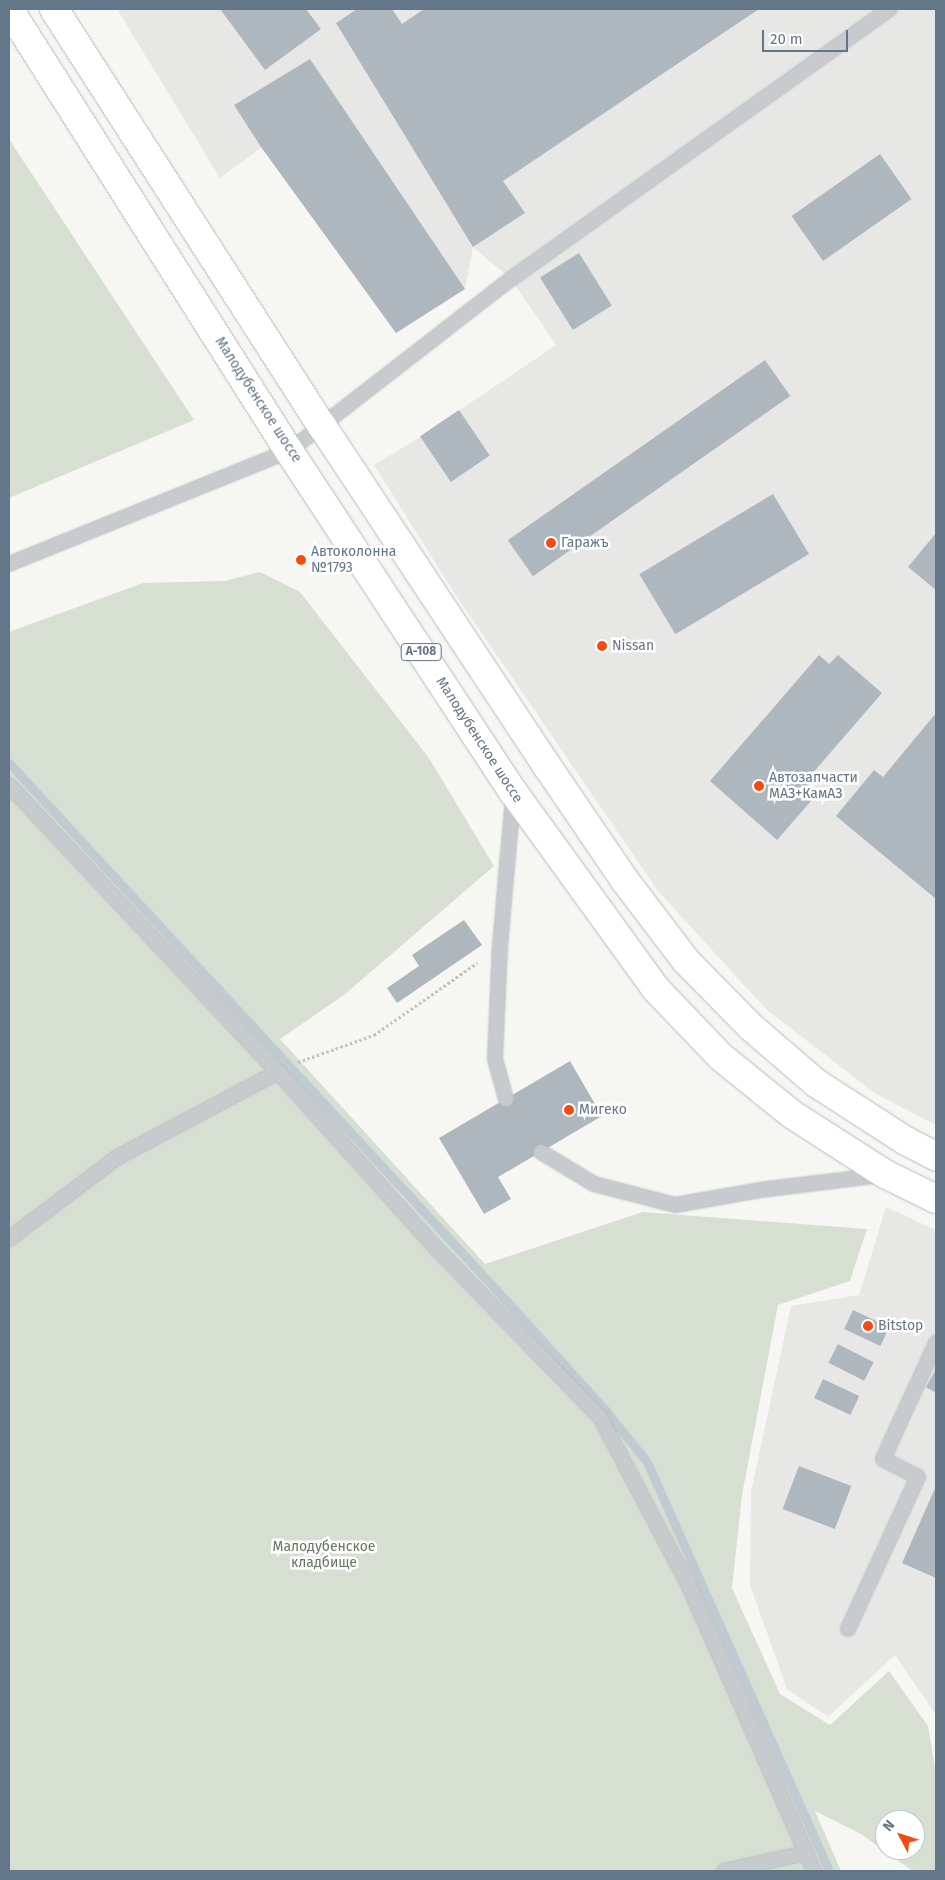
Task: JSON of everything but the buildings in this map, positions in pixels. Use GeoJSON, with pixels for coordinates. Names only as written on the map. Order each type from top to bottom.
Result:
{"type":"FeatureCollection","features":[{"type":"Feature","properties":{"kind":"highway","name":"Малодубенское шоссе"},"geometry":{"type":"LineString","coordinates":[[9,9],[289,451],[514,793],[655,988],[715,1050],[793,1115],[885,1174],[936,1199]]}},
{"type":"Feature","properties":{"kind":"highway","name":"А-108"},"geometry":{"type":"LineString","coordinates":[[54,9],[322,426],[558,782],[623,878],[686,961],[750,1027],[816,1084],[906,1141],[936,1156]]}},
{"type":"Feature","properties":{"kind":"lane"},"geometry":{"type":"LineString","coordinates":[[9,564],[289,451],[511,278],[890,9]]}},
{"type":"Feature","properties":{"kind":"lane"},"geometry":{"type":"LineString","coordinates":[[9,785],[278,1072],[434,1246],[600,1418],[689,1586],[814,1871]]}},
{"type":"Feature","properties":{"kind":"lane"},"geometry":{"type":"LineString","coordinates":[[506,1098],[495,1059],[500,946],[514,793]]}},
{"type":"Feature","properties":{"kind":"lane"},"geometry":{"type":"LineString","coordinates":[[9,1239],[118,1156],[278,1072]]}},
{"type":"Feature","properties":{"kind":"lane"},"geometry":{"type":"LineString","coordinates":[[541,1152],[594,1184],[676,1205],[760,1190],[885,1174]]}},
{"type":"Feature","properties":{"kind":"lane"},"geometry":{"type":"LineString","coordinates":[[848,1629],[918,1477],[883,1459],[936,1343]]}},
{"type":"Feature","properties":{"kind":"lane"},"geometry":{"type":"LineString","coordinates":[[724,1871],[806,1853]]}},
{"type":"Feature","properties":{"kind":"path"},"geometry":{"type":"LineString","coordinates":[[297,1063],[374,1035],[500,946]]}},
{"type":"Feature","properties":{"kind":"shaded area"},"geometry":{"type":"Polygon","coordinates":[[[117,9],[936,9],[936,1125],[876,1094],[767,1010],[658,891],[455,594],[374,465],[420,437],[556,345],[511,279],[473,247],[465,289],[396,333],[262,147],[220,178],[117,9]]]}},
{"type":"Feature","properties":{"kind":"shaded area"},"geometry":{"type":"Polygon","coordinates":[[[886,1207],[936,1230],[936,1715],[895,1655],[828,1717],[787,1689],[750,1585],[751,1492],[791,1306],[859,1295],[886,1207]]]}},
{"type":"Feature","properties":{"kind":"green space"},"geometry":{"type":"Polygon","coordinates":[[[9,139],[194,420],[9,498],[9,139]]]}},
{"type":"Feature","properties":{"kind":"green space","name":"Малодубенское кладбище"},"geometry":{"type":"Polygon","coordinates":[[[260,572],[300,592],[429,758],[494,866],[344,995],[280,1039],[485,1264],[643,1212],[867,1229],[850,1281],[778,1305],[742,1495],[732,1588],[780,1694],[830,1725],[889,1671],[928,1726],[936,1773],[936,1871],[911,1870],[897,1860],[925,1860],[925,1810],[875,1810],[875,1844],[861,1834],[815,1811],[841,1871],[9,1871],[9,632],[143,583],[225,581],[260,572]]]}},
{"type":"Feature","properties":{"kind":"waterway"},"geometry":{"type":"LineString","coordinates":[[9,763],[501,1295],[606,1411],[647,1462],[829,1871]]}},
{"type":"Feature","properties":{"kind":"place","name":"Гаражъ"},"geometry":{"type":"Point","coordinates":[551,543]}},
{"type":"Feature","properties":{"kind":"place","name":"Автоколонна №1793"},"geometry":{"type":"Point","coordinates":[301,560]}},
{"type":"Feature","properties":{"kind":"place","name":"Nissan"},"geometry":{"type":"Point","coordinates":[602,646]}},
{"type":"Feature","properties":{"kind":"place","name":"Автозапчасти МАЗ+КамАЗ"},"geometry":{"type":"Point","coordinates":[759,786]}},
{"type":"Feature","properties":{"kind":"place","name":"Мигеко"},"geometry":{"type":"Point","coordinates":[569,1110]}},
{"type":"Feature","properties":{"kind":"place","name":"Bitstop"},"geometry":{"type":"Point","coordinates":[868,1326]}}]}
